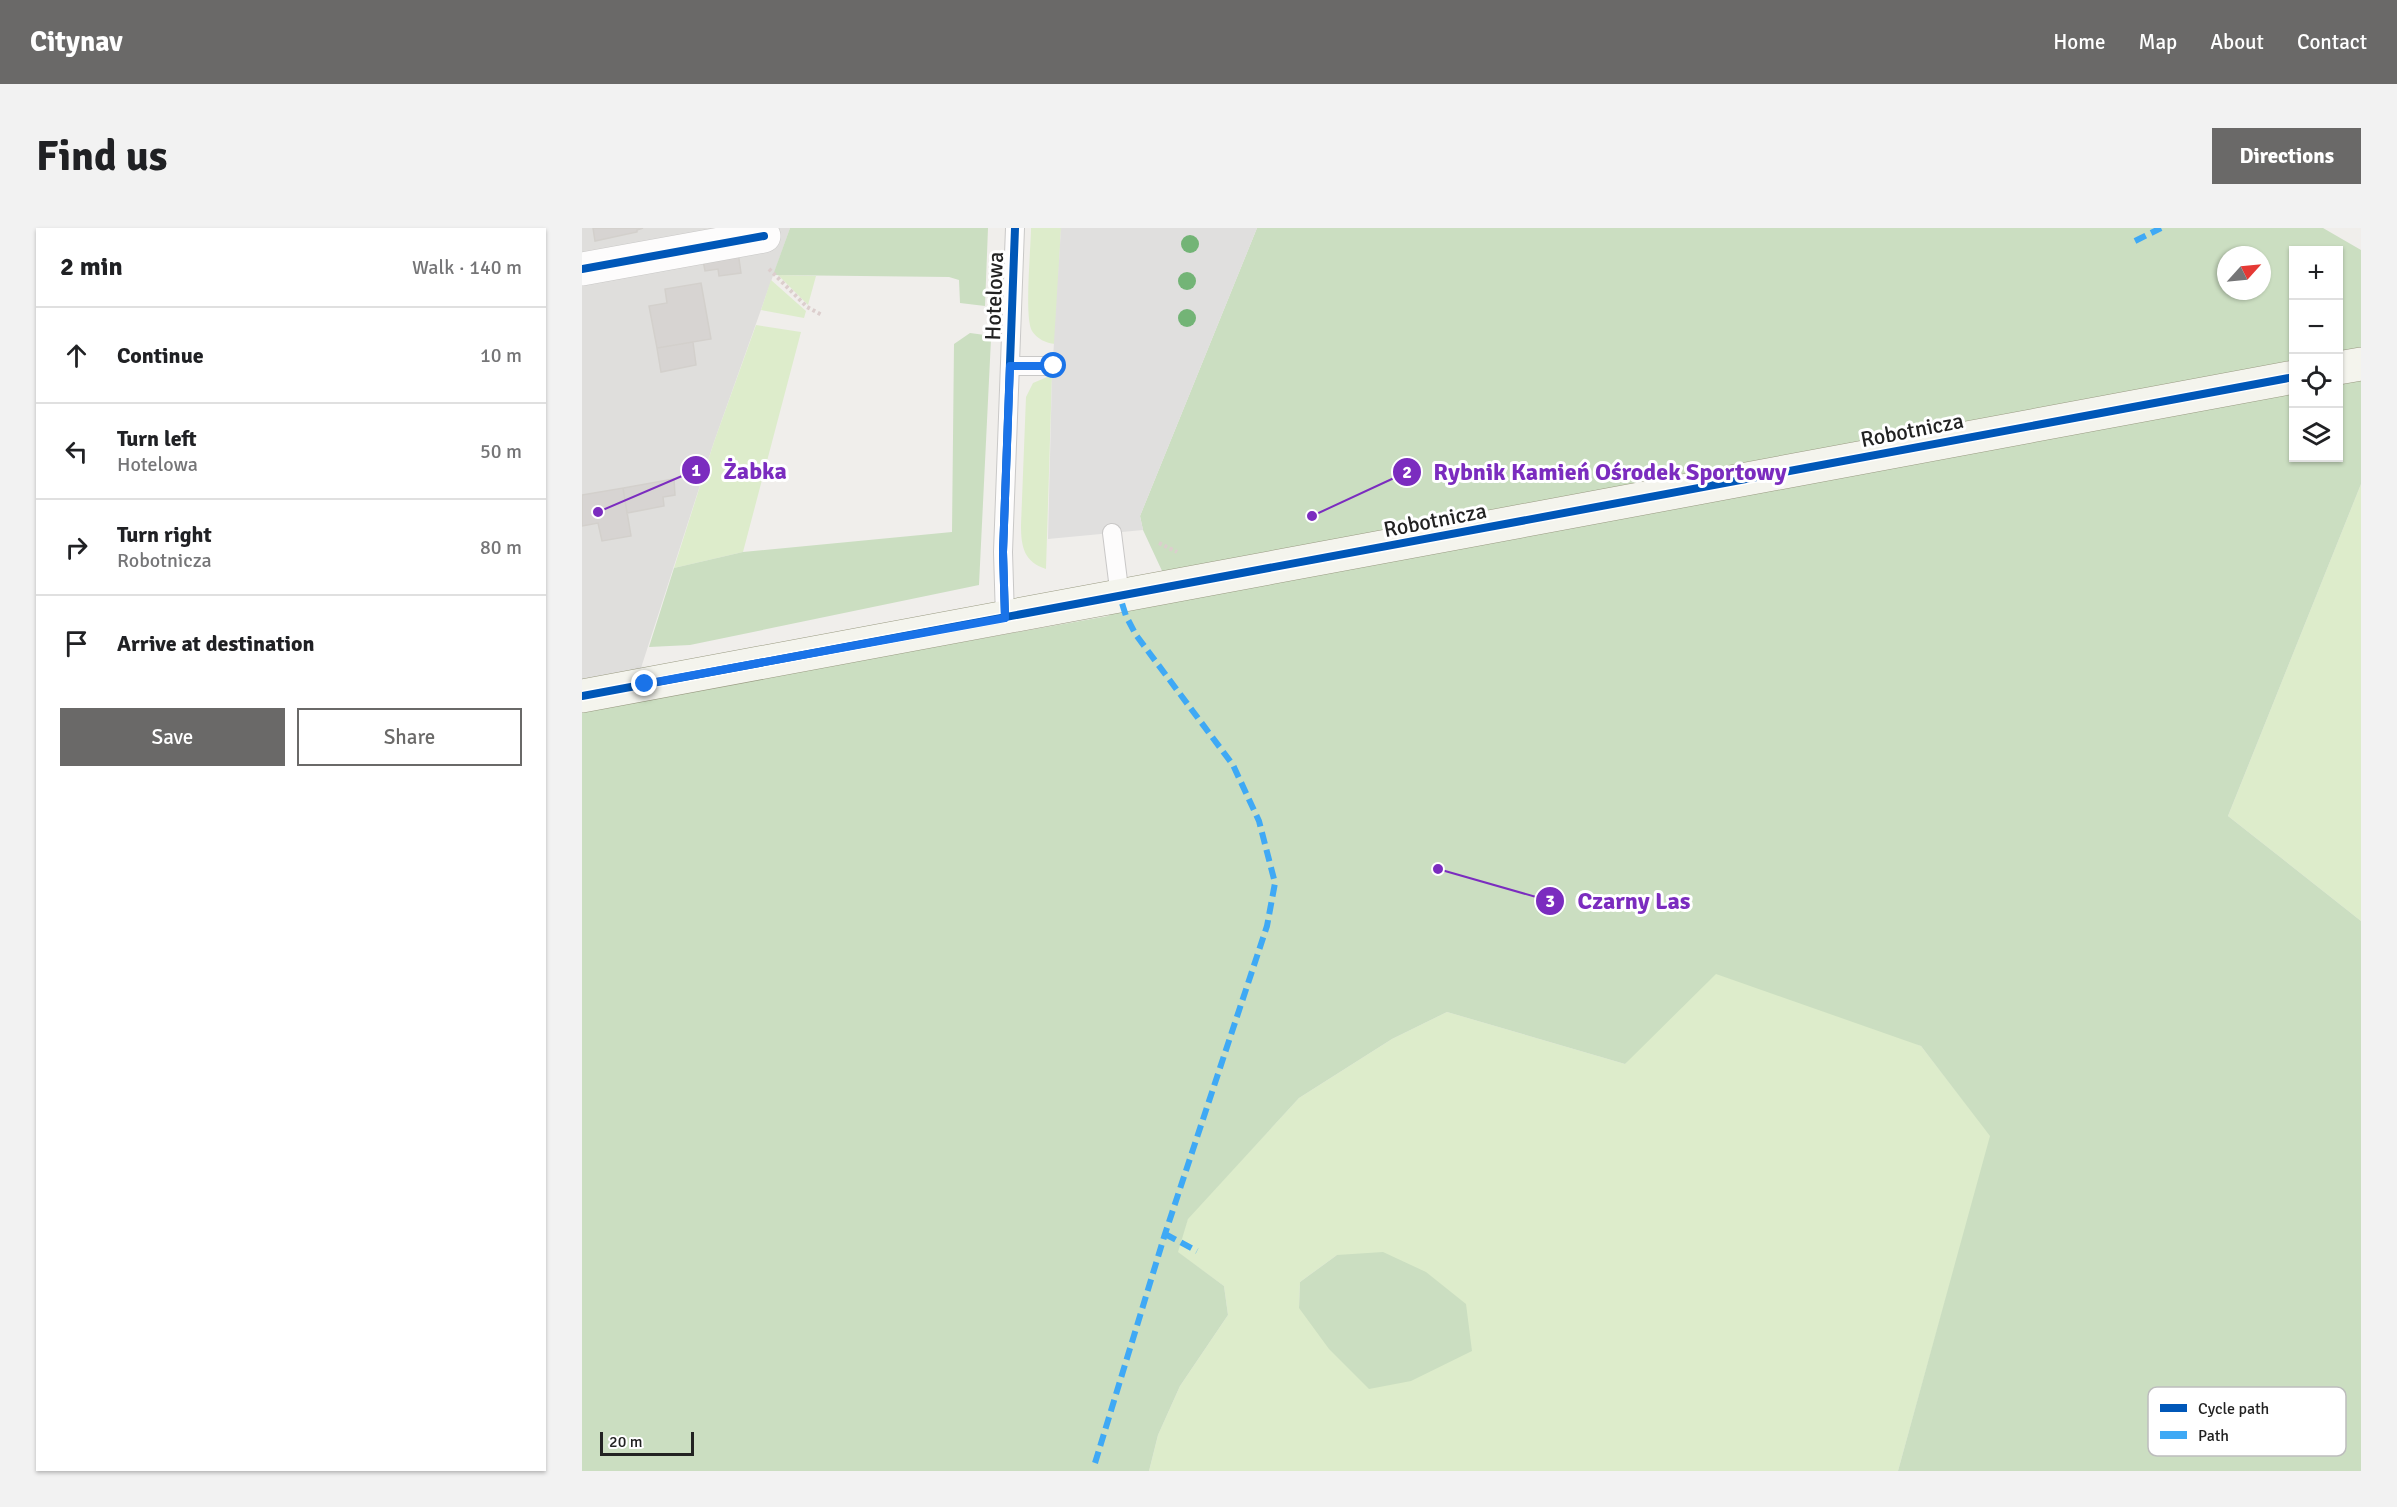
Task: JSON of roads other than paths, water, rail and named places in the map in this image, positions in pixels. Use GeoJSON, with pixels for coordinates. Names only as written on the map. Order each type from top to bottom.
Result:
{"type":"FeatureCollection","features":[{"type":"Feature","properties":{"kind":"street"},"geometry":{"type":"LineString","coordinates":[[582,269],[756,237]]}},
{"type":"Feature","properties":{"kind":"street"},"geometry":{"type":"LineString","coordinates":[[2343,367],[2361,364]]}},
{"type":"Feature","properties":{"kind":"street","name":"Robotnicza"},"geometry":{"type":"LineString","coordinates":[[582,696],[2289,378]]}},
{"type":"Feature","properties":{"kind":"lane","name":"Hotelowa"},"geometry":{"type":"LineString","coordinates":[[1005,618],[1003,552],[1016,228]]}},
{"type":"Feature","properties":{"kind":"lane"},"geometry":{"type":"LineString","coordinates":[[1010,366],[1054,366]]}},
{"type":"Feature","properties":{"kind":"lane"},"geometry":{"type":"LineString","coordinates":[[1112,533],[1120,597]]}},
{"type":"Feature","properties":{"kind":"place","name":"Żabka"},"geometry":{"type":"Point","coordinates":[598,512]}},
{"type":"Feature","properties":{"kind":"place","name":"Rybnik Kamień Ośrodek Sportowy"},"geometry":{"type":"Point","coordinates":[1312,516]}},
{"type":"Feature","properties":{"kind":"place","name":"Czarny Las"},"geometry":{"type":"Point","coordinates":[1438,869]}}]}
